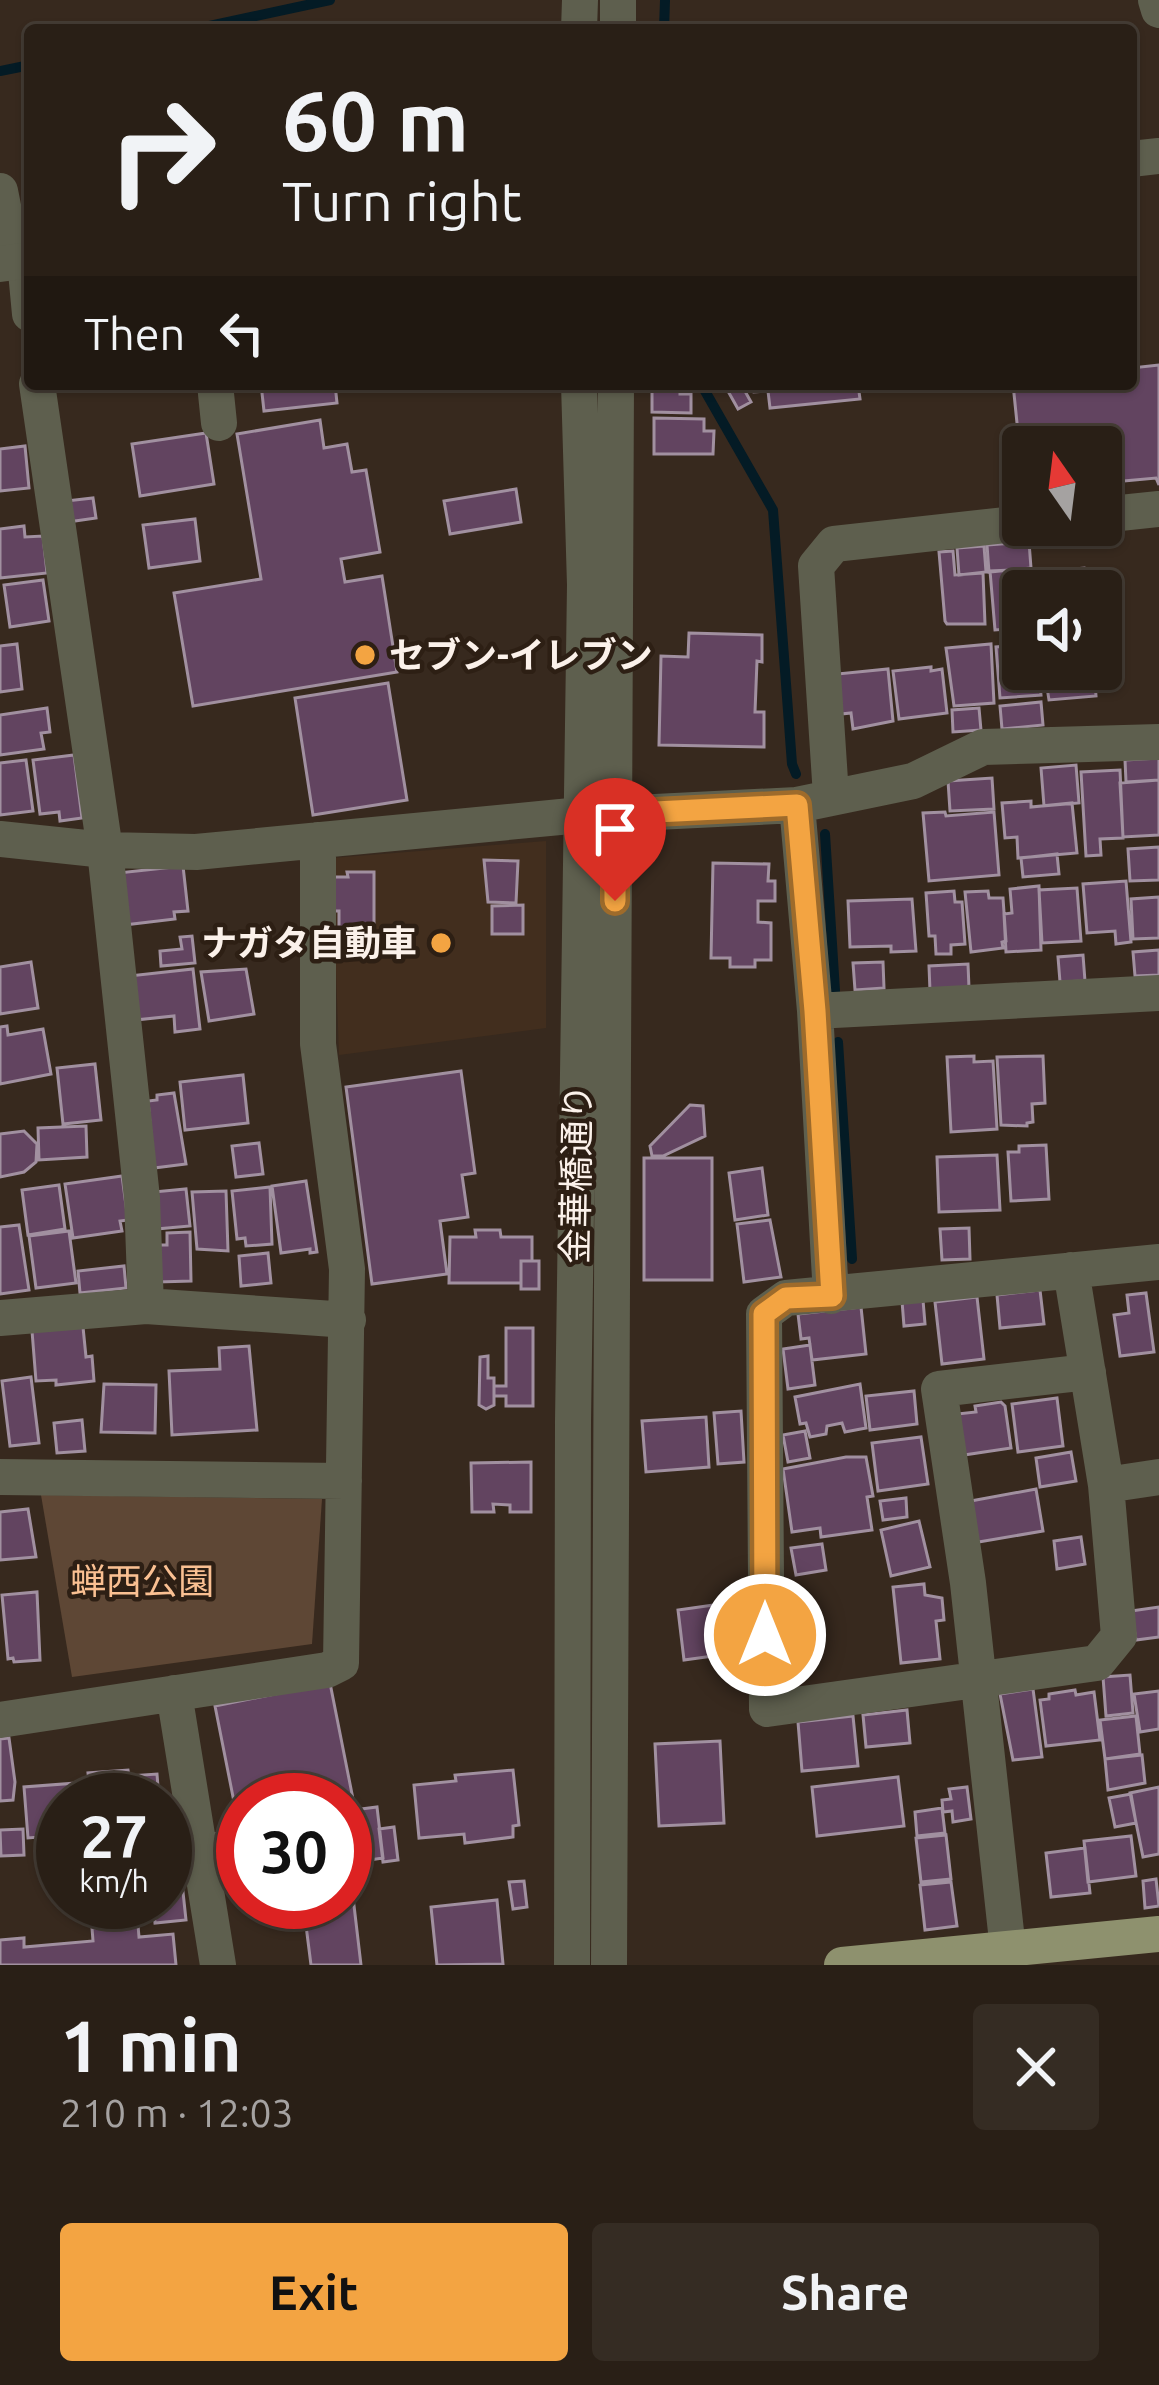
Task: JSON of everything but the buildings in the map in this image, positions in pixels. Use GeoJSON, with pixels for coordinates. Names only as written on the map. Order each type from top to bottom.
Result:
{"type":"FeatureCollection","features":[{"type":"Feature","properties":{"kind":"main road"},"geometry":{"type":"LineString","coordinates":[[842,1965],[1159,1934]]}},
{"type":"Feature","properties":{"kind":"street"},"geometry":{"type":"LineString","coordinates":[[1156,0],[1159,10]]}},
{"type":"Feature","properties":{"kind":"street"},"geometry":{"type":"LineString","coordinates":[[0,191],[17,262]]}},
{"type":"Feature","properties":{"kind":"street"},"geometry":{"type":"LineString","coordinates":[[38,390],[105,850],[140,1178],[146,1306]]}},
{"type":"Feature","properties":{"kind":"street"},"geometry":{"type":"LineString","coordinates":[[216,390],[219,423]]}},
{"type":"Feature","properties":{"kind":"street","name":"金華橋通り"},"geometry":{"type":"LineString","coordinates":[[579,390],[598,814],[609,1965]]}},
{"type":"Feature","properties":{"kind":"street","name":"金華橋通り"},"geometry":{"type":"LineString","coordinates":[[572,1965],[572,1444],[616,390]]}},
{"type":"Feature","properties":{"kind":"street"},"geometry":{"type":"LineString","coordinates":[[1122,513],[1159,509]]}},
{"type":"Feature","properties":{"kind":"street"},"geometry":{"type":"LineString","coordinates":[[832,1296],[815,1011],[816,566],[834,544],[1002,525]]}},
{"type":"Feature","properties":{"kind":"street"},"geometry":{"type":"LineString","coordinates":[[0,838],[105,850],[196,852],[598,814],[814,800],[913,781],[983,747],[1159,742]]}},
{"type":"Feature","properties":{"kind":"street"},"geometry":{"type":"LineString","coordinates":[[0,1720],[328,1670],[341,1663],[347,1269],[317,1044],[317,840]]}},
{"type":"Feature","properties":{"kind":"street"},"geometry":{"type":"LineString","coordinates":[[815,1011],[1159,993]]}},
{"type":"Feature","properties":{"kind":"street"},"geometry":{"type":"LineString","coordinates":[[1071,1270],[1106,1485],[1119,1636],[1097,1663],[767,1708],[764,1314],[786,1298],[832,1296],[1071,1270],[1159,1262]]}},
{"type":"Feature","properties":{"kind":"street"},"geometry":{"type":"LineString","coordinates":[[0,1318],[146,1306],[348,1320]]}},
{"type":"Feature","properties":{"kind":"street"},"geometry":{"type":"LineString","coordinates":[[1008,1950],[968,1583],[939,1389],[1088,1372]]}},
{"type":"Feature","properties":{"kind":"street"},"geometry":{"type":"LineString","coordinates":[[0,1477],[344,1480]]}},
{"type":"Feature","properties":{"kind":"street"},"geometry":{"type":"LineString","coordinates":[[1106,1485],[1159,1477]]}},
{"type":"Feature","properties":{"kind":"street"},"geometry":{"type":"LineString","coordinates":[[174,1693],[218,1965]]}},
{"type":"Feature","properties":{"kind":"shaded area","name":"ナガタ自動車"},"geometry":{"type":"Polygon","coordinates":[[[546,841],[546,1028],[339,1055],[332,858],[546,841]]]}},
{"type":"Feature","properties":{"kind":"green space","name":"蝉西公園"},"geometry":{"type":"Polygon","coordinates":[[[41,1495],[322,1499],[312,1644],[72,1677],[41,1495]]]}},
{"type":"Feature","properties":{"kind":"waterway"},"geometry":{"type":"LineString","coordinates":[[219,24],[330,0]]}},
{"type":"Feature","properties":{"kind":"waterway"},"geometry":{"type":"LineString","coordinates":[[664,24],[665,0]]}},
{"type":"Feature","properties":{"kind":"waterway"},"geometry":{"type":"LineString","coordinates":[[0,71],[24,66]]}},
{"type":"Feature","properties":{"kind":"waterway"},"geometry":{"type":"LineString","coordinates":[[704,390],[773,510],[796,774]]}},
{"type":"Feature","properties":{"kind":"waterway"},"geometry":{"type":"LineString","coordinates":[[825,834],[835,991]]}},
{"type":"Feature","properties":{"kind":"waterway"},"geometry":{"type":"LineString","coordinates":[[838,1042],[852,1259]]}},
{"type":"Feature","properties":{"kind":"place","name":"セブン-イレブン"},"geometry":{"type":"Point","coordinates":[365,655]}},
{"type":"Feature","properties":{"kind":"place","name":"ナガタ自動車"},"geometry":{"type":"Point","coordinates":[441,943]}},
{"type":"Feature","properties":{"kind":"route"},"geometry":{"type":"LineString","coordinates":[[615,901],[615,814],[797,805],[832,1296],[786,1298],[764,1314],[765,1635]]}}]}
